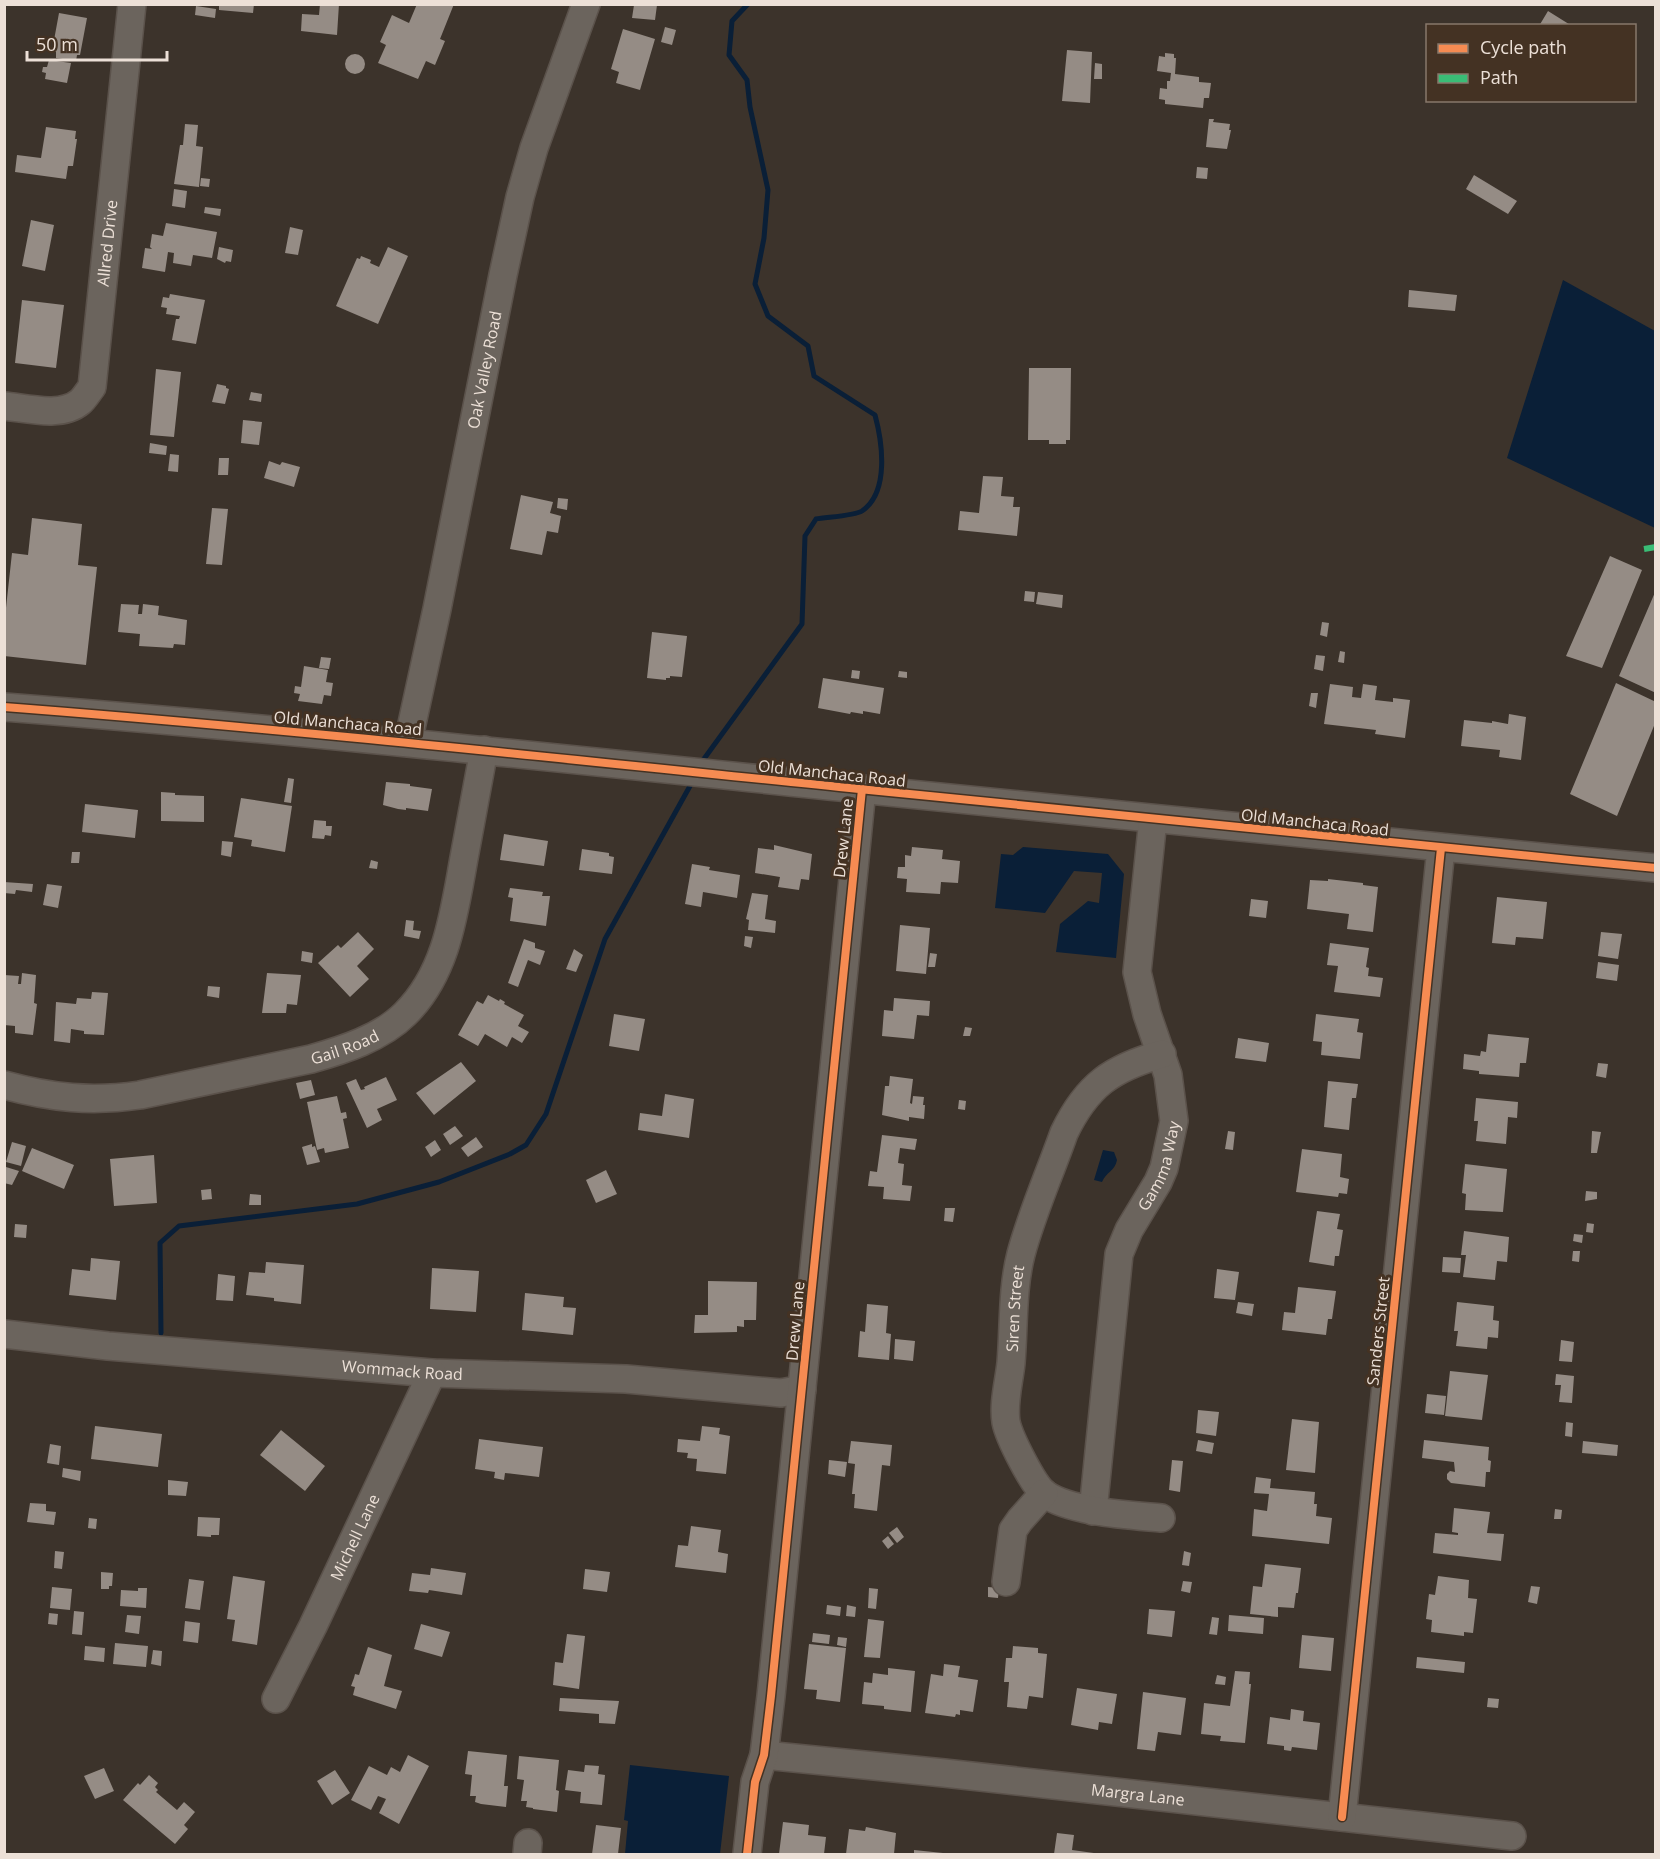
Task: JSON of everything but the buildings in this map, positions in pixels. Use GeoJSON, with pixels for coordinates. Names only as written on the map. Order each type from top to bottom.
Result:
{"type":"FeatureCollection","features":[{"type":"Feature","properties":{"kind":"street","name":"Allred Drive"},"geometry":{"type":"LineString","coordinates":[[4,406],[66,410],[80,403],[92,387],[132,4]]}},
{"type":"Feature","properties":{"kind":"street","name":"Oak Valley Road"},"geometry":{"type":"LineString","coordinates":[[408,742],[520,197],[534,147],[586,4]]}},
{"type":"Feature","properties":{"kind":"street","name":"Old Manchaca Road"},"geometry":{"type":"LineString","coordinates":[[4,707],[408,742],[1656,868]]}},
{"type":"Feature","properties":{"kind":"street","name":"Gail Road"},"geometry":{"type":"LineString","coordinates":[[4,1085],[53,1097],[113,1099],[310,1059],[338,1051],[386,1029],[405,1015],[421,995],[435,973],[444,951],[484,750]]}},
{"type":"Feature","properties":{"kind":"street","name":"Drew Lane"},"geometry":{"type":"LineString","coordinates":[[747,1854],[755,1782],[764,1755],[862,789]]}},
{"type":"Feature","properties":{"kind":"street","name":"Gamma Way"},"geometry":{"type":"LineString","coordinates":[[1093,1511],[1119,1254],[1129,1230],[1158,1182],[1166,1160],[1174,1121],[1168,1075],[1147,1014],[1137,972],[1153,819]]}},
{"type":"Feature","properties":{"kind":"street","name":"Sanders Street"},"geometry":{"type":"LineString","coordinates":[[1342,1817],[1441,848]]}},
{"type":"Feature","properties":{"kind":"street","name":"Siren Street"},"geometry":{"type":"LineString","coordinates":[[1044,1493],[1017,1451],[1006,1421],[1005,1406],[1011,1364],[1012,1316],[1020,1256],[1064,1133],[1072,1117],[1096,1086],[1120,1069],[1133,1062],[1162,1054]]}},
{"type":"Feature","properties":{"kind":"street","name":"Wommack Road"},"geometry":{"type":"LineString","coordinates":[[4,1334],[108,1346],[432,1373],[626,1379],[781,1393],[802,1389]]}},
{"type":"Feature","properties":{"kind":"street","name":"Michell Lane"},"geometry":{"type":"LineString","coordinates":[[276,1699],[313,1626],[432,1373]]}},
{"type":"Feature","properties":{"kind":"street"},"geometry":{"type":"LineString","coordinates":[[1006,1582],[1013,1530],[1044,1493],[1093,1511],[1161,1518]]}},
{"type":"Feature","properties":{"kind":"street","name":"Margra Lane"},"geometry":{"type":"LineString","coordinates":[[764,1755],[1512,1836]]}},
{"type":"Feature","properties":{"kind":"water"},"geometry":{"type":"Polygon","coordinates":[[[1563,280],[1655,331],[1655,528],[1507,458],[1563,280]]]}},
{"type":"Feature","properties":{"kind":"water"},"geometry":{"type":"Polygon","coordinates":[[[1023,847],[1108,854],[1124,874],[1116,958],[1056,952],[1060,924],[1088,901],[1099,903],[1102,873],[1074,871],[1045,913],[995,908],[1001,854],[1013,855],[1023,847]]]}},
{"type":"Feature","properties":{"kind":"water"},"geometry":{"type":"Polygon","coordinates":[[[1103,1150],[1114,1152],[1117,1160],[1102,1182],[1094,1180],[1103,1150]]]}},
{"type":"Feature","properties":{"kind":"water"},"geometry":{"type":"Polygon","coordinates":[[[630,1765],[729,1776],[720,1854],[625,1854],[628,1821],[624,1820],[630,1765]]]}},
{"type":"Feature","properties":{"kind":"waterway"},"geometry":{"type":"LineString","coordinates":[[701,763],[802,624],[805,536],[816,519],[862,511],[877,492],[882,466],[880,438],[875,415],[814,376],[808,346],[768,316],[755,284],[764,238],[768,190],[750,107],[747,80],[729,55],[732,21],[748,4]]}},
{"type":"Feature","properties":{"kind":"waterway"},"geometry":{"type":"LineString","coordinates":[[161,1333],[160,1243],[179,1226],[357,1204],[439,1182],[510,1154],[526,1145],[546,1114],[605,939],[690,786]]}},
{"type":"Feature","properties":{"kind":"marked path"},"geometry":{"type":"LineString","coordinates":[[1644,549],[1656,547]]}},
{"type":"Feature","properties":{"kind":"cycle path"},"geometry":{"type":"LineString","coordinates":[[4,707],[432,745],[1157,820],[1656,868]]}},
{"type":"Feature","properties":{"kind":"cycle path"},"geometry":{"type":"LineString","coordinates":[[747,1854],[755,1782],[764,1755],[771,1696],[862,789]]}},
{"type":"Feature","properties":{"kind":"cycle path"},"geometry":{"type":"LineString","coordinates":[[1342,1817],[1441,848]]}}]}
